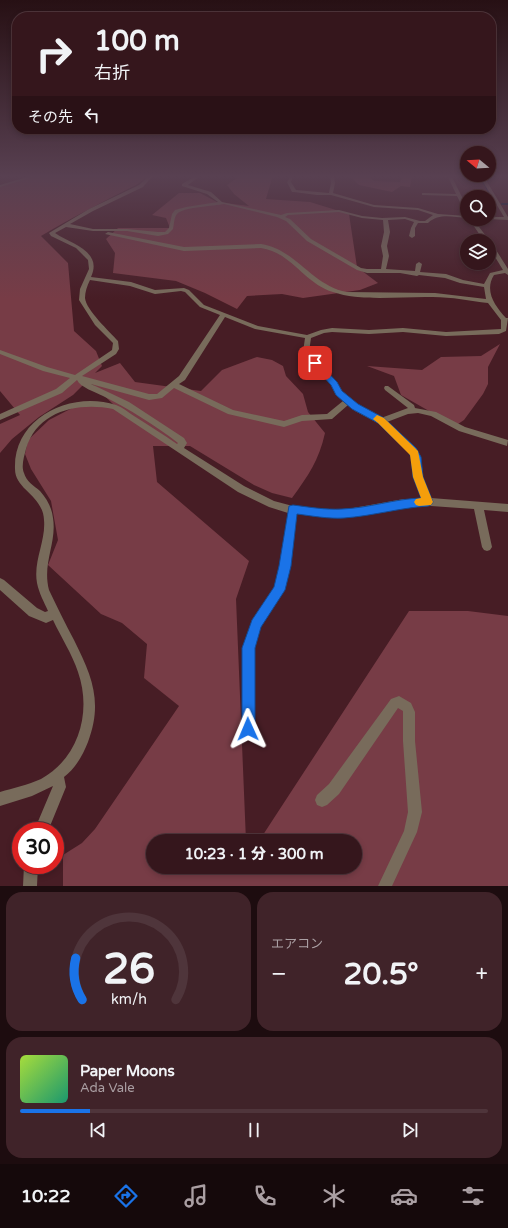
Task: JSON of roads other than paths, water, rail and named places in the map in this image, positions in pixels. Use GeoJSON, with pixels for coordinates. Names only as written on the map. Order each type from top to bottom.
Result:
{"type":"FeatureCollection","features":[{"type":"Feature","properties":{"kind":"street"},"geometry":{"type":"LineString","coordinates":[[0,417],[59,391],[84,371],[112,355],[116,349],[117,345],[114,340],[97,324],[82,300],[81,292],[92,266],[89,257],[78,247],[52,234],[54,231],[80,216]]}},
{"type":"Feature","properties":{"kind":"street"},"geometry":{"type":"LineString","coordinates":[[65,225],[86,230],[127,230],[162,233],[171,229],[174,216]]}},
{"type":"Feature","properties":{"kind":"street"},"geometry":{"type":"LineString","coordinates":[[276,216],[288,220],[309,240],[356,267],[368,271],[400,271],[446,276],[462,282],[487,286]]}},
{"type":"Feature","properties":{"kind":"street"},"geometry":{"type":"LineString","coordinates":[[359,216],[385,219],[405,218],[416,222],[426,222],[434,216]]}},
{"type":"Feature","properties":{"kind":"street"},"geometry":{"type":"LineString","coordinates":[[496,218],[507,219]]}},
{"type":"Feature","properties":{"kind":"street"},"geometry":{"type":"LineString","coordinates":[[383,271],[386,256],[384,246],[387,232],[385,219]]}},
{"type":"Feature","properties":{"kind":"street"},"geometry":{"type":"LineString","coordinates":[[412,236],[413,228],[416,222]]}},
{"type":"Feature","properties":{"kind":"street"},"geometry":{"type":"LineString","coordinates":[[86,230],[84,231],[87,233],[118,235],[177,248],[269,247],[278,250],[322,285],[343,293],[435,295],[489,301]]}},
{"type":"Feature","properties":{"kind":"street"},"geometry":{"type":"LineString","coordinates":[[88,278],[131,284],[155,292],[182,289],[187,291],[202,306],[260,329],[308,337],[323,331],[332,330],[369,332],[403,330],[446,334],[500,332],[504,330],[506,320],[489,301],[487,286],[487,281],[492,274],[507,272],[496,255]]}},
{"type":"Feature","properties":{"kind":"street"},"geometry":{"type":"LineString","coordinates":[[417,274],[419,264]]}},
{"type":"Feature","properties":{"kind":"street"},"geometry":{"type":"LineString","coordinates":[[0,352],[32,364],[152,398],[159,396],[174,385],[185,374],[224,314]]}},
{"type":"Feature","properties":{"kind":"street"},"geometry":{"type":"LineString","coordinates":[[308,337],[307,354],[334,384],[339,393],[358,409],[381,421],[415,454],[418,477],[428,502]]}},
{"type":"Feature","properties":{"kind":"street"},"geometry":{"type":"LineString","coordinates":[[76,377],[91,387],[122,402],[181,440],[182,443],[178,448]]}},
{"type":"Feature","properties":{"kind":"street"},"geometry":{"type":"LineString","coordinates":[[174,385],[231,412],[284,424],[302,418],[329,417],[348,401]]}},
{"type":"Feature","properties":{"kind":"street"},"geometry":{"type":"LineString","coordinates":[[388,388],[411,407],[412,410]]}},
{"type":"Feature","properties":{"kind":"street"},"geometry":{"type":"LineString","coordinates":[[0,799],[38,786],[57,775],[68,765],[82,744],[86,733],[90,707],[88,681],[84,670],[54,613],[40,578],[48,531],[48,512],[40,497],[22,478],[19,469],[23,443],[31,430],[43,419],[58,410],[82,404],[99,403],[115,407],[241,489],[272,504],[293,509],[324,514],[342,514],[404,503],[428,502],[508,508]]}},
{"type":"Feature","properties":{"kind":"street"},"geometry":{"type":"LineString","coordinates":[[381,421],[412,410],[433,414],[462,429],[508,443]]}},
{"type":"Feature","properties":{"kind":"street"},"geometry":{"type":"LineString","coordinates":[[478,505],[488,547]]}},
{"type":"Feature","properties":{"kind":"street"},"geometry":{"type":"LineString","coordinates":[[248,729],[249,648],[256,624],[279,590],[285,566],[293,509]]}},
{"type":"Feature","properties":{"kind":"street"},"geometry":{"type":"LineString","coordinates":[[0,583],[33,612],[46,618],[54,613]]}},
{"type":"Feature","properties":{"kind":"street"},"geometry":{"type":"LineString","coordinates":[[322,800],[334,789],[394,703],[403,703],[409,712],[409,741],[415,812],[410,832],[385,886]]}},
{"type":"Feature","properties":{"kind":"street"},"geometry":{"type":"LineString","coordinates":[[45,822],[60,787],[57,775]]}},
{"type":"Feature","properties":{"kind":"street"},"geometry":{"type":"LineString","coordinates":[[30,886],[31,874]]}}]}
